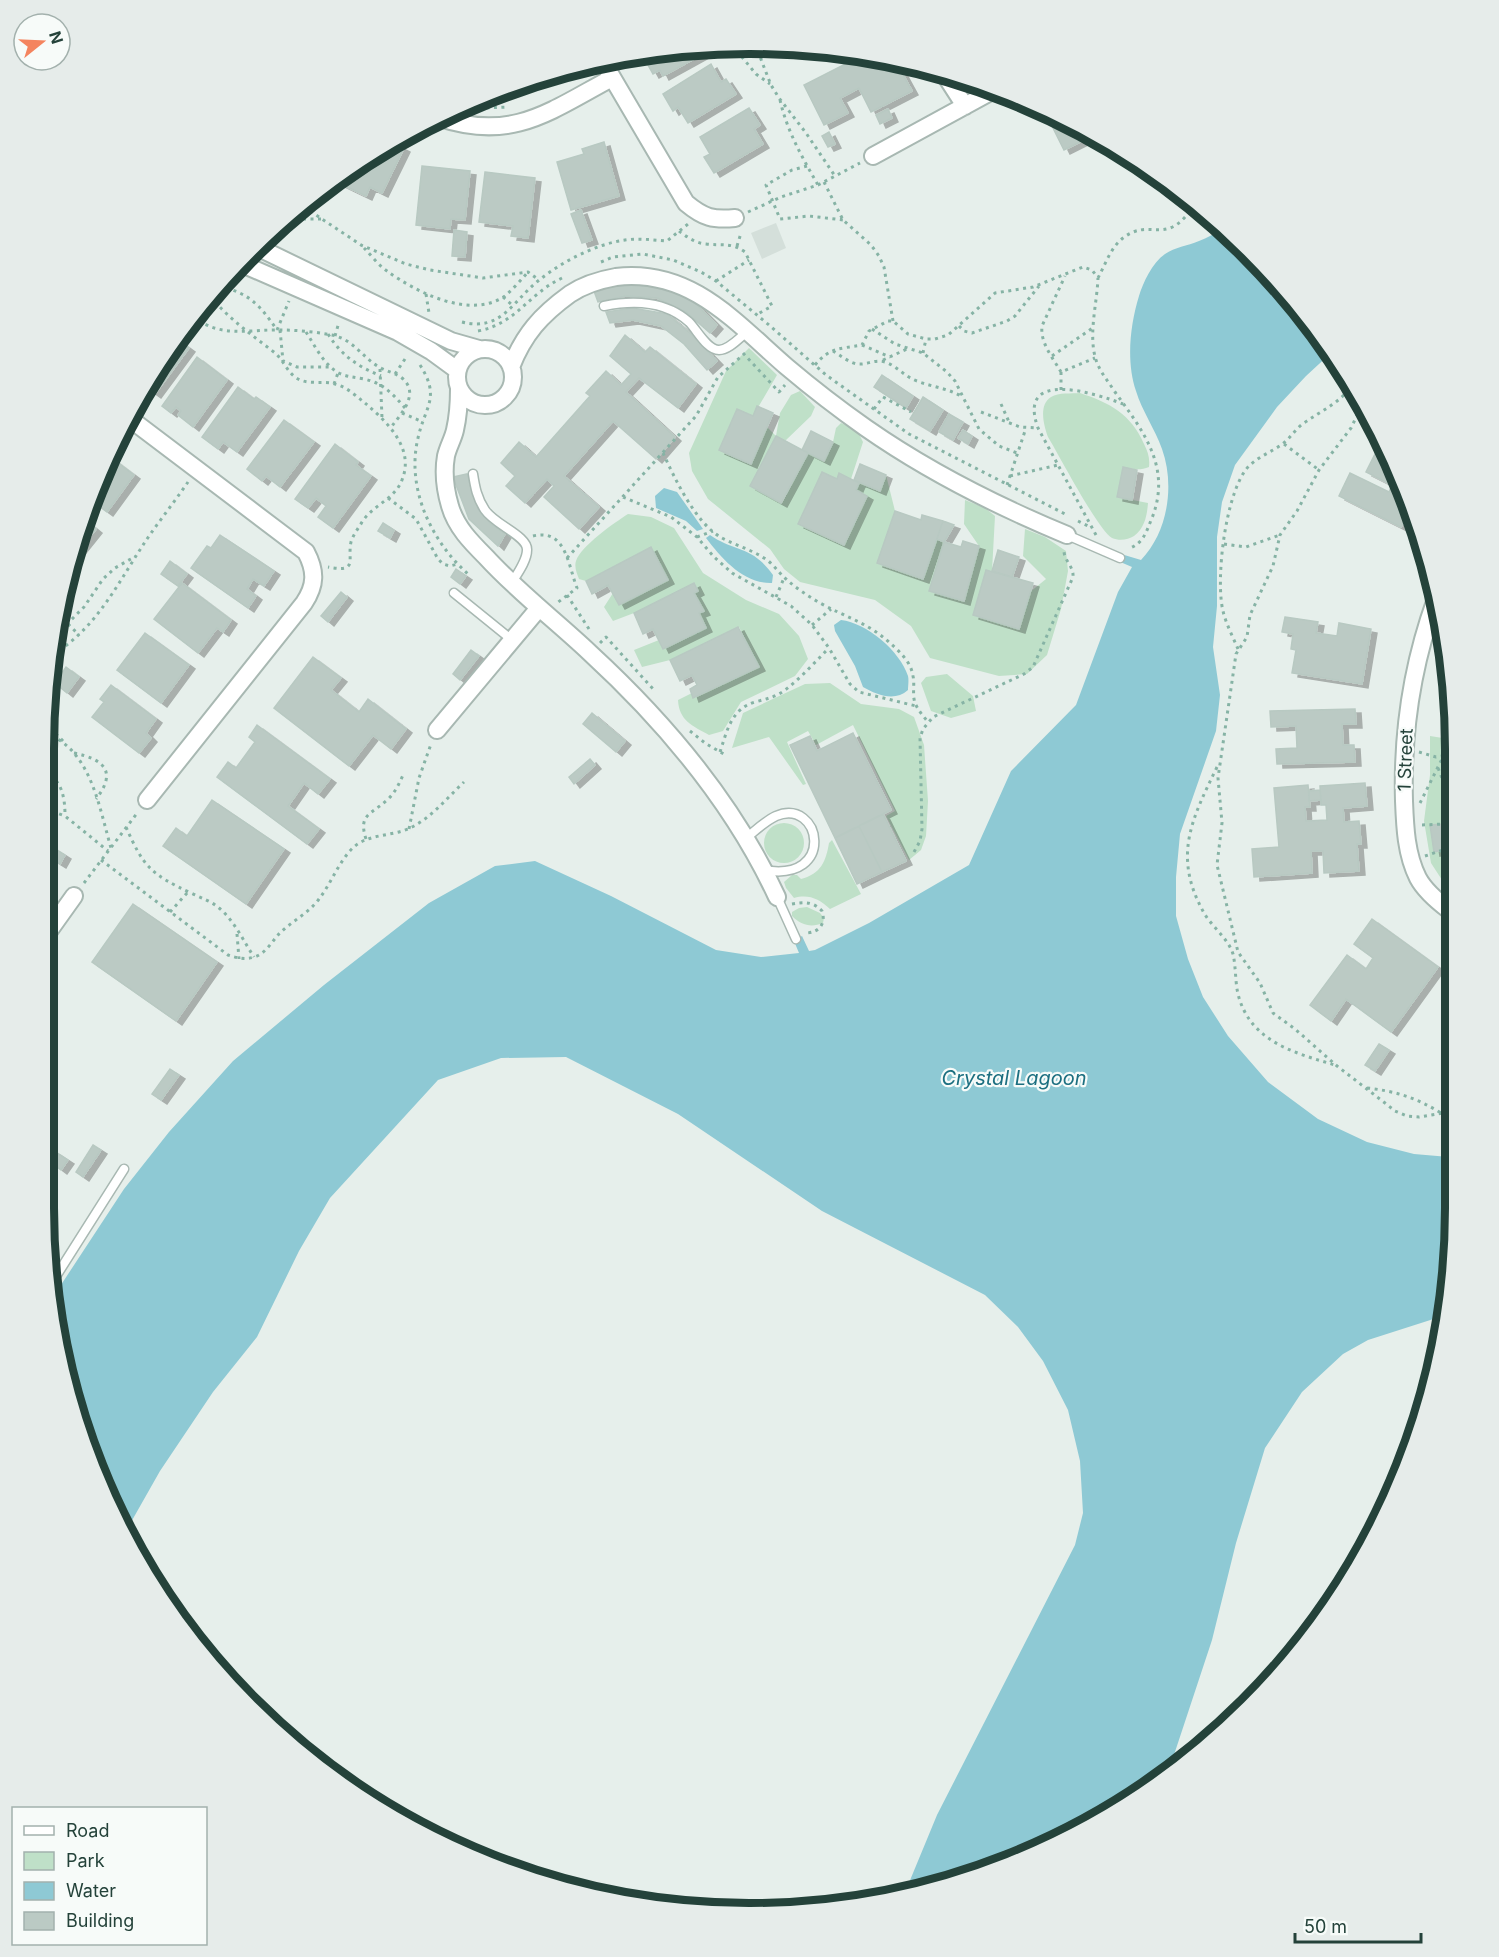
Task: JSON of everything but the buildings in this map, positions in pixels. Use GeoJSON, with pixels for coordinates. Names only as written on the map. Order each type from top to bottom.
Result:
{"type":"FeatureCollection","features":[{"type":"Feature","properties":{"kind":"street"},"geometry":{"type":"LineString","coordinates":[[607,69],[686,202],[699,214],[717,220],[735,218]]}},
{"type":"Feature","properties":{"kind":"street"},"geometry":{"type":"LineString","coordinates":[[451,122],[464,126],[494,128],[523,123],[612,78]]}},
{"type":"Feature","properties":{"kind":"street"},"geometry":{"type":"LineString","coordinates":[[951,84],[965,106]]}},
{"type":"Feature","properties":{"kind":"street"},"geometry":{"type":"LineString","coordinates":[[873,156],[984,95]]}},
{"type":"Feature","properties":{"kind":"street"},"geometry":{"type":"LineString","coordinates":[[265,251],[451,341],[506,358],[512,367],[513,377],[512,387],[507,396],[499,402],[480,406],[465,417],[454,433]]}},
{"type":"Feature","properties":{"kind":"street"},"geometry":{"type":"LineString","coordinates":[[249,267],[398,332],[457,370]]}},
{"type":"Feature","properties":{"kind":"street"},"geometry":{"type":"LineString","coordinates":[[512,367],[527,334],[543,316],[578,288],[596,280],[634,275],[671,281],[705,297],[741,334],[823,398],[893,447],[977,495],[1067,535]]}},
{"type":"Feature","properties":{"kind":"street"},"geometry":{"type":"LineString","coordinates":[[527,334],[486,350],[469,353],[457,370],[459,389],[454,433],[445,468],[445,482],[451,509],[464,534],[511,584],[591,653],[650,713],[700,772],[746,838],[780,903]]}},
{"type":"Feature","properties":{"kind":"street"},"geometry":{"type":"LineString","coordinates":[[459,389],[464,397],[480,406]]}},
{"type":"Feature","properties":{"kind":"street"},"geometry":{"type":"LineString","coordinates":[[136,422],[306,552],[313,564],[315,578],[312,591],[304,603],[147,800]]}},
{"type":"Feature","properties":{"kind":"street"},"geometry":{"type":"LineString","coordinates":[[437,730],[512,640],[542,610]]}},
{"type":"Feature","properties":{"kind":"street","name":"1 Street"},"geometry":{"type":"LineString","coordinates":[[1432,613],[1423,640],[1407,718],[1403,764],[1405,825],[1420,860],[1418,878],[1429,894],[1445,907]]}},
{"type":"Feature","properties":{"kind":"street"},"geometry":{"type":"LineString","coordinates":[[54,924],[74,896]]}},
{"type":"Feature","properties":{"kind":"lane"},"geometry":{"type":"LineString","coordinates":[[604,306],[620,302],[639,302],[664,307],[687,320],[714,349],[725,349],[741,334]]}},
{"type":"Feature","properties":{"kind":"lane"},"geometry":{"type":"LineString","coordinates":[[473,474],[476,494],[486,511],[499,525],[522,538],[526,544],[528,551],[511,584]]}},
{"type":"Feature","properties":{"kind":"lane"},"geometry":{"type":"LineString","coordinates":[[1067,535],[1120,558]]}},
{"type":"Feature","properties":{"kind":"lane"},"geometry":{"type":"LineString","coordinates":[[454,593],[512,640]]}},
{"type":"Feature","properties":{"kind":"lane"},"geometry":{"type":"LineString","coordinates":[[746,838],[777,816],[786,814],[796,815],[805,820],[811,828],[815,837],[815,847],[811,856],[801,865],[777,872],[764,870]]}},
{"type":"Feature","properties":{"kind":"lane"},"geometry":{"type":"LineString","coordinates":[[780,903],[796,939]]}},
{"type":"Feature","properties":{"kind":"lane"},"geometry":{"type":"LineString","coordinates":[[57,1274],[124,1169]]}},
{"type":"Feature","properties":{"kind":"path"},"geometry":{"type":"LineString","coordinates":[[740,54],[756,74],[771,85]]}},
{"type":"Feature","properties":{"kind":"path"},"geometry":{"type":"LineString","coordinates":[[758,54],[779,98],[835,176]]}},
{"type":"Feature","properties":{"kind":"path"},"geometry":{"type":"LineString","coordinates":[[779,98],[785,122],[818,184]]}},
{"type":"Feature","properties":{"kind":"path"},"geometry":{"type":"LineString","coordinates":[[735,218],[824,182],[873,156]]}},
{"type":"Feature","properties":{"kind":"path"},"geometry":{"type":"LineString","coordinates":[[807,166],[792,170],[766,185],[780,219],[809,216],[843,220]]}},
{"type":"Feature","properties":{"kind":"path"},"geometry":{"type":"LineString","coordinates":[[824,182],[843,220],[871,245],[879,256],[884,267],[893,321],[908,334],[926,339],[948,335],[995,293],[1039,285],[1083,267],[1092,270],[1098,278]]}},
{"type":"Feature","properties":{"kind":"path"},"geometry":{"type":"LineString","coordinates":[[310,211],[361,245],[385,270],[418,291],[446,301],[465,305],[484,304],[503,297],[528,272]]}},
{"type":"Feature","properties":{"kind":"path"},"geometry":{"type":"LineString","coordinates":[[1127,549],[1136,546],[1143,539],[1156,508],[1159,485],[1156,462],[1148,439],[1101,373],[1095,358],[1093,342],[1098,278],[1113,249],[1124,237],[1143,229],[1171,229],[1183,221],[1190,212]]}},
{"type":"Feature","properties":{"kind":"path"},"geometry":{"type":"LineString","coordinates":[[462,322],[473,325],[495,320],[539,280],[568,261],[609,243],[645,239],[667,241],[699,214]]}},
{"type":"Feature","properties":{"kind":"path"},"geometry":{"type":"LineString","coordinates":[[301,219],[324,219]]}},
{"type":"Feature","properties":{"kind":"path"},"geometry":{"type":"LineString","coordinates":[[679,231],[691,240],[704,244],[728,243],[745,252],[772,306],[757,315],[741,334],[744,354],[779,392],[800,378],[832,350],[862,345],[890,357]]}},
{"type":"Feature","properties":{"kind":"path"},"geometry":{"type":"LineString","coordinates":[[361,245],[406,264],[430,270],[483,278],[528,272],[539,280]]}},
{"type":"Feature","properties":{"kind":"path"},"geometry":{"type":"LineString","coordinates":[[594,264],[613,257],[643,254],[673,260],[701,272],[716,281],[815,365],[909,434],[1092,528]]}},
{"type":"Feature","properties":{"kind":"path"},"geometry":{"type":"LineString","coordinates":[[716,281],[749,260]]}},
{"type":"Feature","properties":{"kind":"path"},"geometry":{"type":"LineString","coordinates":[[1060,390],[1061,372],[1043,340],[1042,326],[1066,275]]}},
{"type":"Feature","properties":{"kind":"path"},"geometry":{"type":"LineString","coordinates":[[471,330],[494,328],[508,321],[544,288],[567,276]]}},
{"type":"Feature","properties":{"kind":"path"},"geometry":{"type":"LineString","coordinates":[[959,326],[964,331],[972,333],[1007,321],[1015,316],[1039,285]]}},
{"type":"Feature","properties":{"kind":"path"},"geometry":{"type":"LineString","coordinates":[[229,288],[252,299],[279,330]]}},
{"type":"Feature","properties":{"kind":"path"},"geometry":{"type":"LineString","coordinates":[[503,297],[512,305]]}},
{"type":"Feature","properties":{"kind":"path"},"geometry":{"type":"LineString","coordinates":[[283,361],[279,330],[290,299]]}},
{"type":"Feature","properties":{"kind":"path"},"geometry":{"type":"LineString","coordinates":[[216,304],[225,314],[283,361],[293,376],[301,381],[334,384],[356,396],[392,427],[401,444],[405,467],[403,479],[397,490],[366,516],[352,538],[350,546],[352,560],[348,566],[337,569],[313,564]]}},
{"type":"Feature","properties":{"kind":"path"},"geometry":{"type":"LineString","coordinates":[[421,310],[430,315]]}},
{"type":"Feature","properties":{"kind":"path"},"geometry":{"type":"LineString","coordinates":[[202,321],[215,329],[232,333],[279,330],[328,334],[357,347],[380,368],[395,374],[407,383],[410,398],[392,427]]}},
{"type":"Feature","properties":{"kind":"path"},"geometry":{"type":"LineString","coordinates":[[335,336],[340,321]]}},
{"type":"Feature","properties":{"kind":"path"},"geometry":{"type":"LineString","coordinates":[[862,345],[872,329],[893,321]]}},
{"type":"Feature","properties":{"kind":"path"},"geometry":{"type":"LineString","coordinates":[[1052,356],[1094,327]]}},
{"type":"Feature","properties":{"kind":"path"},"geometry":{"type":"LineString","coordinates":[[872,329],[883,338],[923,353],[947,372],[955,381],[979,429],[999,446],[1017,453]]}},
{"type":"Feature","properties":{"kind":"path"},"geometry":{"type":"LineString","coordinates":[[306,332],[331,367],[338,373],[381,385],[392,393],[405,408]]}},
{"type":"Feature","properties":{"kind":"path"},"geometry":{"type":"LineString","coordinates":[[328,334],[343,355],[381,376]]}},
{"type":"Feature","properties":{"kind":"path"},"geometry":{"type":"LineString","coordinates":[[923,353],[926,339]]}},
{"type":"Feature","properties":{"kind":"path"},"geometry":{"type":"LineString","coordinates":[[832,350],[853,363],[860,364],[881,361],[908,348]]}},
{"type":"Feature","properties":{"kind":"path"},"geometry":{"type":"LineString","coordinates":[[402,350],[421,365],[429,380],[431,397],[417,438],[415,468],[417,489],[435,535],[468,574]]}},
{"type":"Feature","properties":{"kind":"path"},"geometry":{"type":"LineString","coordinates":[[395,374],[408,354]]}},
{"type":"Feature","properties":{"kind":"path"},"geometry":{"type":"LineString","coordinates":[[567,558],[701,410],[718,377],[744,354]]}},
{"type":"Feature","properties":{"kind":"path"},"geometry":{"type":"LineString","coordinates":[[1061,372],[1095,358]]}},
{"type":"Feature","properties":{"kind":"path"},"geometry":{"type":"LineString","coordinates":[[283,361],[297,367],[331,367]]}},
{"type":"Feature","properties":{"kind":"path"},"geometry":{"type":"LineString","coordinates":[[881,361],[889,363],[917,381],[941,387],[962,396]]}},
{"type":"Feature","properties":{"kind":"path"},"geometry":{"type":"LineString","coordinates":[[380,368],[382,418]]}},
{"type":"Feature","properties":{"kind":"path"},"geometry":{"type":"LineString","coordinates":[[334,384],[338,373]]}},
{"type":"Feature","properties":{"kind":"path"},"geometry":{"type":"LineString","coordinates":[[1105,552],[1038,428],[1034,409],[1038,397],[1048,390],[1090,393],[1124,405]]}},
{"type":"Feature","properties":{"kind":"path"},"geometry":{"type":"LineString","coordinates":[[1238,650],[1221,600],[1224,544],[1230,508],[1240,478],[1258,458],[1284,444],[1303,423],[1336,403],[1346,392]]}},
{"type":"Feature","properties":{"kind":"path"},"geometry":{"type":"LineString","coordinates":[[874,410],[883,397],[910,412]]}},
{"type":"Feature","properties":{"kind":"path"},"geometry":{"type":"LineString","coordinates":[[1001,404],[1010,423]]}},
{"type":"Feature","properties":{"kind":"path"},"geometry":{"type":"LineString","coordinates":[[981,412],[1026,428],[1038,428]]}},
{"type":"Feature","properties":{"kind":"path"},"geometry":{"type":"LineString","coordinates":[[402,413],[423,422]]}},
{"type":"Feature","properties":{"kind":"path"},"geometry":{"type":"LineString","coordinates":[[1358,413],[1344,438],[1319,470],[1297,511],[1280,535],[1273,566],[1250,615],[1247,637],[1235,659],[1219,762],[1222,823],[1217,865],[1238,952],[1260,984],[1273,1013],[1395,1111],[1419,1118],[1445,1112]]}},
{"type":"Feature","properties":{"kind":"path"},"geometry":{"type":"LineString","coordinates":[[1007,484],[1026,428]]}},
{"type":"Feature","properties":{"kind":"path"},"geometry":{"type":"LineString","coordinates":[[1284,444],[1319,470]]}},
{"type":"Feature","properties":{"kind":"path"},"geometry":{"type":"LineString","coordinates":[[663,453],[674,478],[696,512],[721,538],[756,552],[806,595],[831,609],[857,619],[878,632],[900,652],[909,662],[913,675],[916,706],[928,722]]}},
{"type":"Feature","properties":{"kind":"path"},"geometry":{"type":"LineString","coordinates":[[1010,476],[1058,465]]}},
{"type":"Feature","properties":{"kind":"path"},"geometry":{"type":"LineString","coordinates":[[405,467],[415,468]]}},
{"type":"Feature","properties":{"kind":"path"},"geometry":{"type":"LineString","coordinates":[[62,648],[79,636],[114,591],[198,469]]}},
{"type":"Feature","properties":{"kind":"path"},"geometry":{"type":"LineString","coordinates":[[623,497],[671,517],[697,537],[732,573],[791,606],[812,625],[829,648],[850,684],[859,692],[916,706]]}},
{"type":"Feature","properties":{"kind":"path"},"geometry":{"type":"LineString","coordinates":[[388,498],[416,519],[443,564],[450,566],[458,564]]}},
{"type":"Feature","properties":{"kind":"path"},"geometry":{"type":"LineString","coordinates":[[697,537],[713,531]]}},
{"type":"Feature","properties":{"kind":"path"},"geometry":{"type":"LineString","coordinates":[[522,538],[542,533],[560,543],[577,588],[542,610]]}},
{"type":"Feature","properties":{"kind":"path"},"geometry":{"type":"LineString","coordinates":[[428,539],[435,535]]}},
{"type":"Feature","properties":{"kind":"path"},"geometry":{"type":"LineString","coordinates":[[914,852],[920,841],[922,829],[920,738],[923,729],[933,717],[1024,674],[1033,667],[1073,577],[1073,572],[1063,552],[1067,535]]}},
{"type":"Feature","properties":{"kind":"path"},"geometry":{"type":"LineString","coordinates":[[1224,544],[1246,547],[1280,535]]}},
{"type":"Feature","properties":{"kind":"path"},"geometry":{"type":"LineString","coordinates":[[65,627],[84,607],[103,579],[115,568],[138,555]]}},
{"type":"Feature","properties":{"kind":"path"},"geometry":{"type":"LineString","coordinates":[[776,597],[784,578]]}},
{"type":"Feature","properties":{"kind":"path"},"geometry":{"type":"LineString","coordinates":[[567,595],[599,644]]}},
{"type":"Feature","properties":{"kind":"path"},"geometry":{"type":"LineString","coordinates":[[812,625],[831,609]]}},
{"type":"Feature","properties":{"kind":"path"},"geometry":{"type":"LineString","coordinates":[[68,624],[79,636]]}},
{"type":"Feature","properties":{"kind":"path"},"geometry":{"type":"LineString","coordinates":[[720,752],[730,722],[737,712],[748,704],[774,697],[786,690],[829,648]]}},
{"type":"Feature","properties":{"kind":"path"},"geometry":{"type":"LineString","coordinates":[[409,829],[419,778],[437,730]]}},
{"type":"Feature","properties":{"kind":"path"},"geometry":{"type":"LineString","coordinates":[[54,733],[82,764],[92,783],[110,849]]}},
{"type":"Feature","properties":{"kind":"path"},"geometry":{"type":"LineString","coordinates":[[54,739],[68,747]]}},
{"type":"Feature","properties":{"kind":"path"},"geometry":{"type":"LineString","coordinates":[[1416,760],[1416,750],[1429,756],[1443,757],[1417,810],[1417,800]]}},
{"type":"Feature","properties":{"kind":"path"},"geometry":{"type":"LineString","coordinates":[[73,752],[92,756],[105,770],[107,778],[105,788],[96,799]]}},
{"type":"Feature","properties":{"kind":"path"},"geometry":{"type":"LineString","coordinates":[[1219,762],[1192,820],[1189,833],[1187,859],[1193,888],[1199,903],[1233,954],[1238,996],[1245,1014],[1257,1029],[1271,1042],[1289,1051],[1337,1066]]}},
{"type":"Feature","properties":{"kind":"path"},"geometry":{"type":"LineString","coordinates":[[1438,768],[1445,786]]}},
{"type":"Feature","properties":{"kind":"path"},"geometry":{"type":"LineString","coordinates":[[366,839],[362,828],[366,816],[397,789],[403,775]]}},
{"type":"Feature","properties":{"kind":"path"},"geometry":{"type":"LineString","coordinates":[[54,779],[64,794],[65,816]]}},
{"type":"Feature","properties":{"kind":"path"},"geometry":{"type":"LineString","coordinates":[[101,860],[228,955],[239,959],[254,957],[261,954],[283,930],[319,900],[348,853],[366,839],[409,829],[424,820],[464,782]]}},
{"type":"Feature","properties":{"kind":"path"},"geometry":{"type":"LineString","coordinates":[[74,896],[147,800]]}},
{"type":"Feature","properties":{"kind":"path"},"geometry":{"type":"LineString","coordinates":[[54,812],[65,816],[110,849]]}},
{"type":"Feature","properties":{"kind":"path"},"geometry":{"type":"LineString","coordinates":[[1445,814],[1445,829]]}},
{"type":"Feature","properties":{"kind":"path"},"geometry":{"type":"LineString","coordinates":[[1405,825],[1444,824]]}},
{"type":"Feature","properties":{"kind":"path"},"geometry":{"type":"LineString","coordinates":[[126,827],[137,851],[153,873],[210,902],[222,911],[254,957]]}},
{"type":"Feature","properties":{"kind":"path"},"geometry":{"type":"LineString","coordinates":[[1420,860],[1445,850]]}},
{"type":"Feature","properties":{"kind":"path"},"geometry":{"type":"LineString","coordinates":[[170,912],[188,892]]}},
{"type":"Feature","properties":{"kind":"path"},"geometry":{"type":"LineString","coordinates":[[780,903],[802,902],[818,906],[822,910],[823,922],[816,931],[805,933],[790,926]]}},
{"type":"Feature","properties":{"kind":"path"},"geometry":{"type":"LineString","coordinates":[[237,931],[239,959]]}},
{"type":"Feature","properties":{"kind":"path"},"geometry":{"type":"LineString","coordinates":[[1233,954],[1238,952]]}},
{"type":"Feature","properties":{"kind":"path"},"geometry":{"type":"LineString","coordinates":[[1365,1088],[1401,1093],[1422,1101],[1441,1113]]}},
{"type":"Feature","properties":{"kind":"shaded area"},"geometry":{"type":"Polygon","coordinates":[[[776,223],[786,248],[762,259],[751,233],[776,223]]]}},
{"type":"Feature","properties":{"kind":"green space"},"geometry":{"type":"Polygon","coordinates":[[[749,348],[777,375],[753,416],[737,409],[719,450],[751,464],[767,427],[776,436],[780,413],[791,395],[800,391],[815,407],[811,416],[785,441],[776,437],[750,486],[782,503],[808,453],[824,461],[833,442],[836,428],[841,423],[857,430],[863,442],[851,479],[839,474],[837,479],[822,472],[798,524],[844,545],[867,496],[856,490],[859,483],[880,490],[886,475],[895,511],[877,563],[923,579],[937,539],[944,542],[929,591],[963,601],[979,546],[964,524],[965,500],[985,508],[995,516],[992,571],[986,570],[973,615],[1019,629],[1030,592],[1046,579],[1023,556],[1025,529],[1045,537],[1066,551],[1068,571],[1061,609],[1047,655],[1027,674],[999,676],[930,658],[911,626],[875,600],[800,582],[784,569],[770,549],[708,499],[692,471],[689,453],[726,371],[749,348]]]}},
{"type":"Feature","properties":{"kind":"green space"},"geometry":{"type":"Polygon","coordinates":[[[1080,393],[1101,401],[1126,417],[1139,434],[1148,452],[1149,467],[1132,469],[1123,467],[1117,497],[1148,503],[1143,525],[1138,533],[1129,538],[1115,539],[1106,532],[1079,491],[1046,432],[1043,410],[1047,401],[1058,394],[1080,393]]]}},
{"type":"Feature","properties":{"kind":"green space"},"geometry":{"type":"Polygon","coordinates":[[[628,514],[651,517],[674,528],[703,573],[746,600],[779,614],[799,636],[808,659],[795,676],[741,702],[723,731],[709,735],[692,726],[681,713],[678,700],[692,693],[694,698],[759,667],[739,627],[670,660],[642,667],[634,650],[659,640],[663,649],[706,628],[699,613],[704,611],[694,593],[698,590],[694,583],[613,621],[604,607],[613,593],[619,605],[651,547],[586,581],[579,579],[575,566],[579,555],[599,535],[628,514]]]}},
{"type":"Feature","properties":{"kind":"green space"},"geometry":{"type":"Polygon","coordinates":[[[947,674],[973,696],[976,711],[951,718],[931,711],[921,683],[926,677],[947,674]]]}},
{"type":"Feature","properties":{"kind":"green space"},"geometry":{"type":"Polygon","coordinates":[[[830,683],[861,704],[899,709],[914,717],[924,745],[928,801],[926,836],[921,850],[909,860],[886,816],[895,811],[853,725],[816,745],[808,731],[787,742],[806,784],[803,785],[769,737],[732,748],[743,713],[805,684],[830,683]]]}},
{"type":"Feature","properties":{"kind":"green space"},"geometry":{"type":"Polygon","coordinates":[[[1430,736],[1445,738],[1445,881],[1431,863],[1424,821],[1430,775],[1430,736]]]}},
{"type":"Feature","properties":{"kind":"green space"},"geometry":{"type":"Polygon","coordinates":[[[784,823],[798,829],[804,843],[798,857],[784,863],[770,857],[764,843],[770,829],[784,823]]]}},
{"type":"Feature","properties":{"kind":"green space"},"geometry":{"type":"Polygon","coordinates":[[[832,840],[861,894],[830,909],[814,898],[794,898],[784,882],[792,875],[797,875],[801,879],[818,870],[832,840]]]}},
{"type":"Feature","properties":{"kind":"green space"},"geometry":{"type":"Polygon","coordinates":[[[807,907],[820,913],[824,918],[823,923],[806,925],[792,916],[792,912],[807,907]]]}},
{"type":"Feature","properties":{"kind":"water","name":"Crystal Lagoon"},"geometry":{"type":"Polygon","coordinates":[[[1215,233],[1241,258],[1272,291],[1325,359],[1277,407],[1235,465],[1222,502],[1217,537],[1217,606],[1213,647],[1220,695],[1216,731],[1180,834],[1176,877],[1176,916],[1188,959],[1203,997],[1228,1036],[1268,1082],[1318,1119],[1367,1142],[1414,1154],[1445,1157],[1445,1208],[1444,1253],[1436,1318],[1368,1340],[1343,1354],[1302,1392],[1265,1448],[1236,1543],[1212,1640],[1173,1759],[1136,1786],[1057,1831],[973,1866],[908,1884],[937,1815],[1075,1545],[1083,1513],[1080,1461],[1068,1410],[1043,1361],[1018,1327],[985,1295],[822,1211],[678,1114],[566,1057],[501,1058],[438,1080],[330,1198],[299,1251],[257,1337],[213,1392],[160,1471],[130,1523],[107,1474],[91,1431],[67,1343],[59,1288],[124,1189],[169,1132],[233,1061],[324,985],[429,903],[495,866],[535,861],[611,896],[716,950],[761,957],[799,953],[794,941],[802,936],[809,951],[815,950],[869,923],[969,865],[1011,771],[1076,705],[1118,592],[1132,567],[1118,561],[1121,554],[1141,560],[1158,536],[1166,508],[1168,478],[1162,449],[1133,380],[1130,356],[1131,331],[1143,285],[1152,268],[1165,254],[1215,233]]]}},
{"type":"Feature","properties":{"kind":"water"},"geometry":{"type":"Polygon","coordinates":[[[664,488],[677,492],[703,529],[697,531],[686,521],[656,508],[655,496],[664,488]]]}},
{"type":"Feature","properties":{"kind":"water"},"geometry":{"type":"Polygon","coordinates":[[[710,535],[758,558],[773,575],[772,583],[752,579],[734,569],[706,538],[710,535]]]}},
{"type":"Feature","properties":{"kind":"water"},"geometry":{"type":"Polygon","coordinates":[[[841,620],[872,632],[890,648],[898,657],[908,676],[908,690],[897,696],[886,696],[863,687],[855,666],[835,631],[834,625],[841,620]]]}}]}
